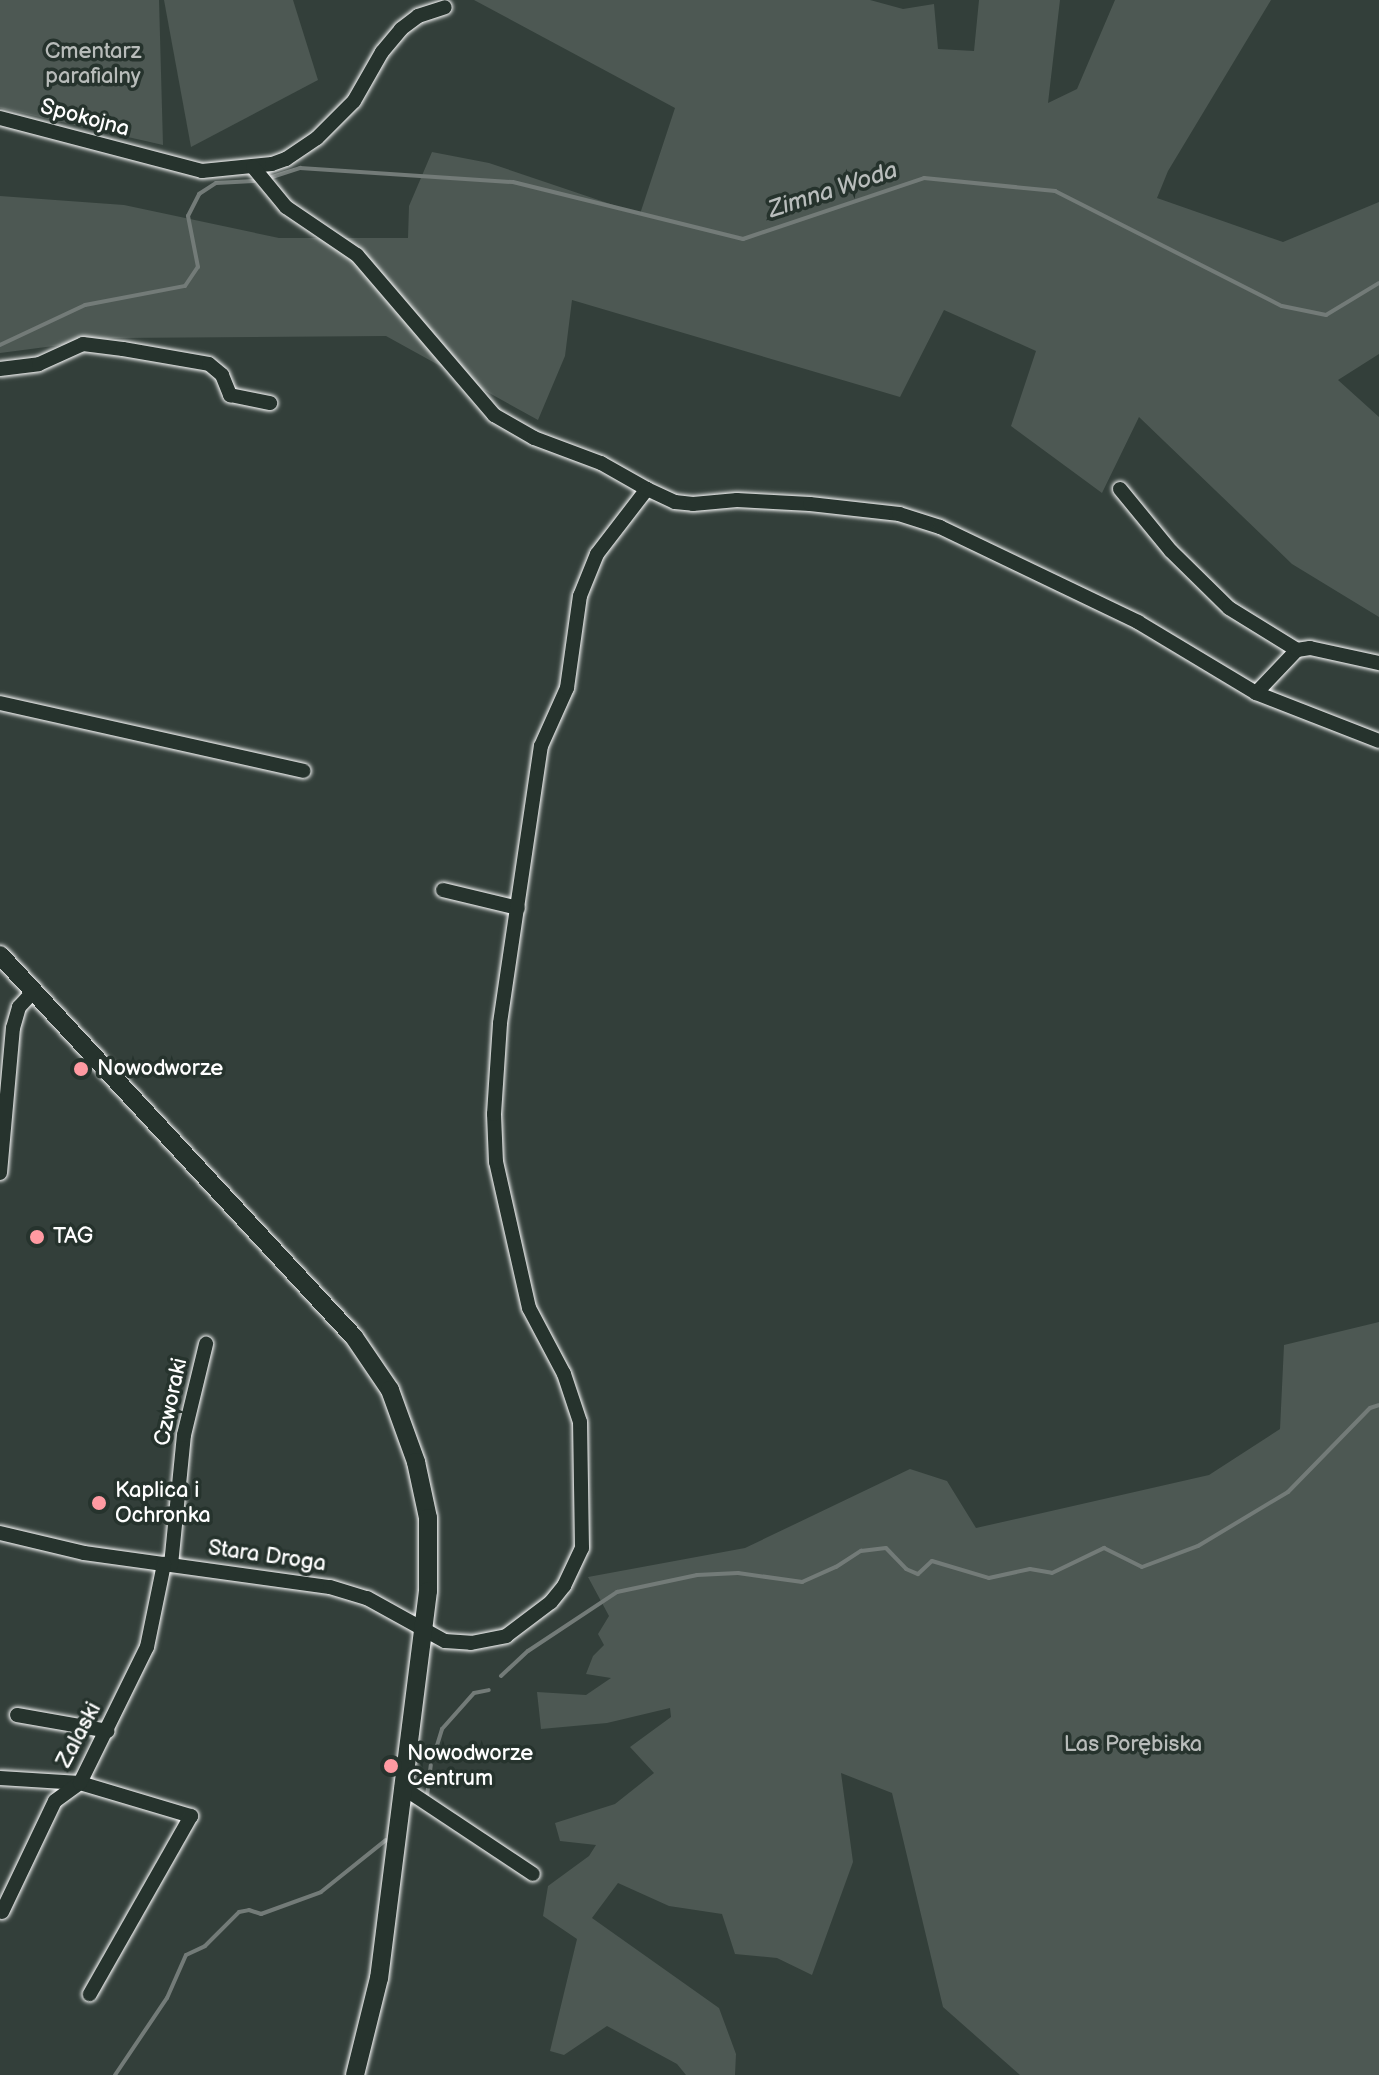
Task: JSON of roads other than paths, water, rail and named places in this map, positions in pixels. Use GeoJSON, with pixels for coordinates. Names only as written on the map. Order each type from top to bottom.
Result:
{"type":"FeatureCollection","features":[{"type":"Feature","properties":{"kind":"main road"},"geometry":{"type":"LineString","coordinates":[[0,955],[335,1314],[384,1380],[416,1462],[428,1518],[431,1563],[379,1978],[355,2075]]}},
{"type":"Feature","properties":{"kind":"street","name":"Spokojna"},"geometry":{"type":"LineString","coordinates":[[0,118],[202,171],[234,165],[253,167],[286,159],[317,138],[354,101],[382,52],[401,29],[418,16],[445,7]]}},
{"type":"Feature","properties":{"kind":"street"},"geometry":{"type":"LineString","coordinates":[[253,167],[286,207],[357,255],[494,415],[534,438],[601,463],[675,502],[737,500],[810,504],[899,514],[940,527],[1138,622],[1256,693],[1379,741]]}},
{"type":"Feature","properties":{"kind":"street"},"geometry":{"type":"LineString","coordinates":[[0,369],[39,364],[83,344],[123,349],[209,364],[222,375],[230,395],[270,403]]}},
{"type":"Feature","properties":{"kind":"street","name":"Stara Droga"},"geometry":{"type":"LineString","coordinates":[[0,1533],[84,1553],[330,1587],[367,1598],[445,1641],[471,1643],[506,1636],[558,1594],[573,1571],[582,1548],[581,1441],[576,1403],[529,1308],[496,1162],[494,1114],[500,1023],[541,746],[567,688],[580,596],[597,554],[647,489]]}},
{"type":"Feature","properties":{"kind":"street"},"geometry":{"type":"LineString","coordinates":[[1120,489],[1171,551],[1229,608],[1297,650]]}},
{"type":"Feature","properties":{"kind":"street"},"geometry":{"type":"LineString","coordinates":[[1256,693],[1297,650],[1310,648],[1379,663]]}},
{"type":"Feature","properties":{"kind":"street"},"geometry":{"type":"LineString","coordinates":[[0,703],[303,771]]}},
{"type":"Feature","properties":{"kind":"street"},"geometry":{"type":"LineString","coordinates":[[443,890],[518,908]]}},
{"type":"Feature","properties":{"kind":"street"},"geometry":{"type":"LineString","coordinates":[[0,1173],[13,1028],[19,1007],[33,992]]}},
{"type":"Feature","properties":{"kind":"street","name":"Czworaki"},"geometry":{"type":"LineString","coordinates":[[168,1564],[184,1435],[206,1344]]}},
{"type":"Feature","properties":{"kind":"street","name":"Zalaski"},"geometry":{"type":"LineString","coordinates":[[2,1912],[55,1801],[80,1783],[108,1731],[147,1647],[168,1564]]}},
{"type":"Feature","properties":{"kind":"street"},"geometry":{"type":"LineString","coordinates":[[17,1715],[108,1731]]}},
{"type":"Feature","properties":{"kind":"street"},"geometry":{"type":"LineString","coordinates":[[0,1778],[80,1783],[191,1816],[90,1994]]}},
{"type":"Feature","properties":{"kind":"street"},"geometry":{"type":"LineString","coordinates":[[402,1787],[533,1874]]}},
{"type":"Feature","properties":{"kind":"waterway","name":"Zimna Woda"},"geometry":{"type":"LineString","coordinates":[[269,178],[300,168],[513,182],[743,239],[924,178],[1055,191],[1282,306],[1326,315],[1379,283]]}},
{"type":"Feature","properties":{"kind":"waterway","name":"Zimna Woda"},"geometry":{"type":"LineString","coordinates":[[0,345],[85,305],[185,286],[198,267],[188,216],[199,194],[216,183],[254,181]]}},
{"type":"Feature","properties":{"kind":"waterway"},"geometry":{"type":"LineString","coordinates":[[501,1676],[528,1651],[617,1592],[697,1575],[738,1573],[802,1582],[836,1567],[861,1551],[886,1548],[906,1569],[918,1574],[932,1561],[989,1578],[1030,1569],[1052,1573],[1104,1548],[1142,1567],[1198,1546],[1288,1492],[1370,1408],[1379,1405]]}},
{"type":"Feature","properties":{"kind":"waterway"},"geometry":{"type":"LineString","coordinates":[[435,1752],[442,1729],[474,1693],[489,1690]]}},
{"type":"Feature","properties":{"kind":"waterway"},"geometry":{"type":"LineString","coordinates":[[427,1796],[431,1765]]}},
{"type":"Feature","properties":{"kind":"waterway"},"geometry":{"type":"LineString","coordinates":[[115,2075],[167,1998],[186,1955],[205,1946],[239,1912],[249,1910],[261,1914],[321,1892],[386,1840]]}},
{"type":"Feature","properties":{"kind":"place","name":"Nowodworze"},"geometry":{"type":"Point","coordinates":[81,1069]}},
{"type":"Feature","properties":{"kind":"place","name":"TAG"},"geometry":{"type":"Point","coordinates":[37,1237]}},
{"type":"Feature","properties":{"kind":"place","name":"Kaplica i Ochronka"},"geometry":{"type":"Point","coordinates":[99,1503]}},
{"type":"Feature","properties":{"kind":"place","name":"Nowodworze Centrum"},"geometry":{"type":"Point","coordinates":[391,1766]}},
{"type":"Feature","properties":{"kind":"park label","name":"Cmentarz parafialny"},"geometry":{"type":"Point","coordinates":[93,64]}},
{"type":"Feature","properties":{"kind":"park label","name":"Las Porębiska"},"geometry":{"type":"Point","coordinates":[1133,1745]}}]}
